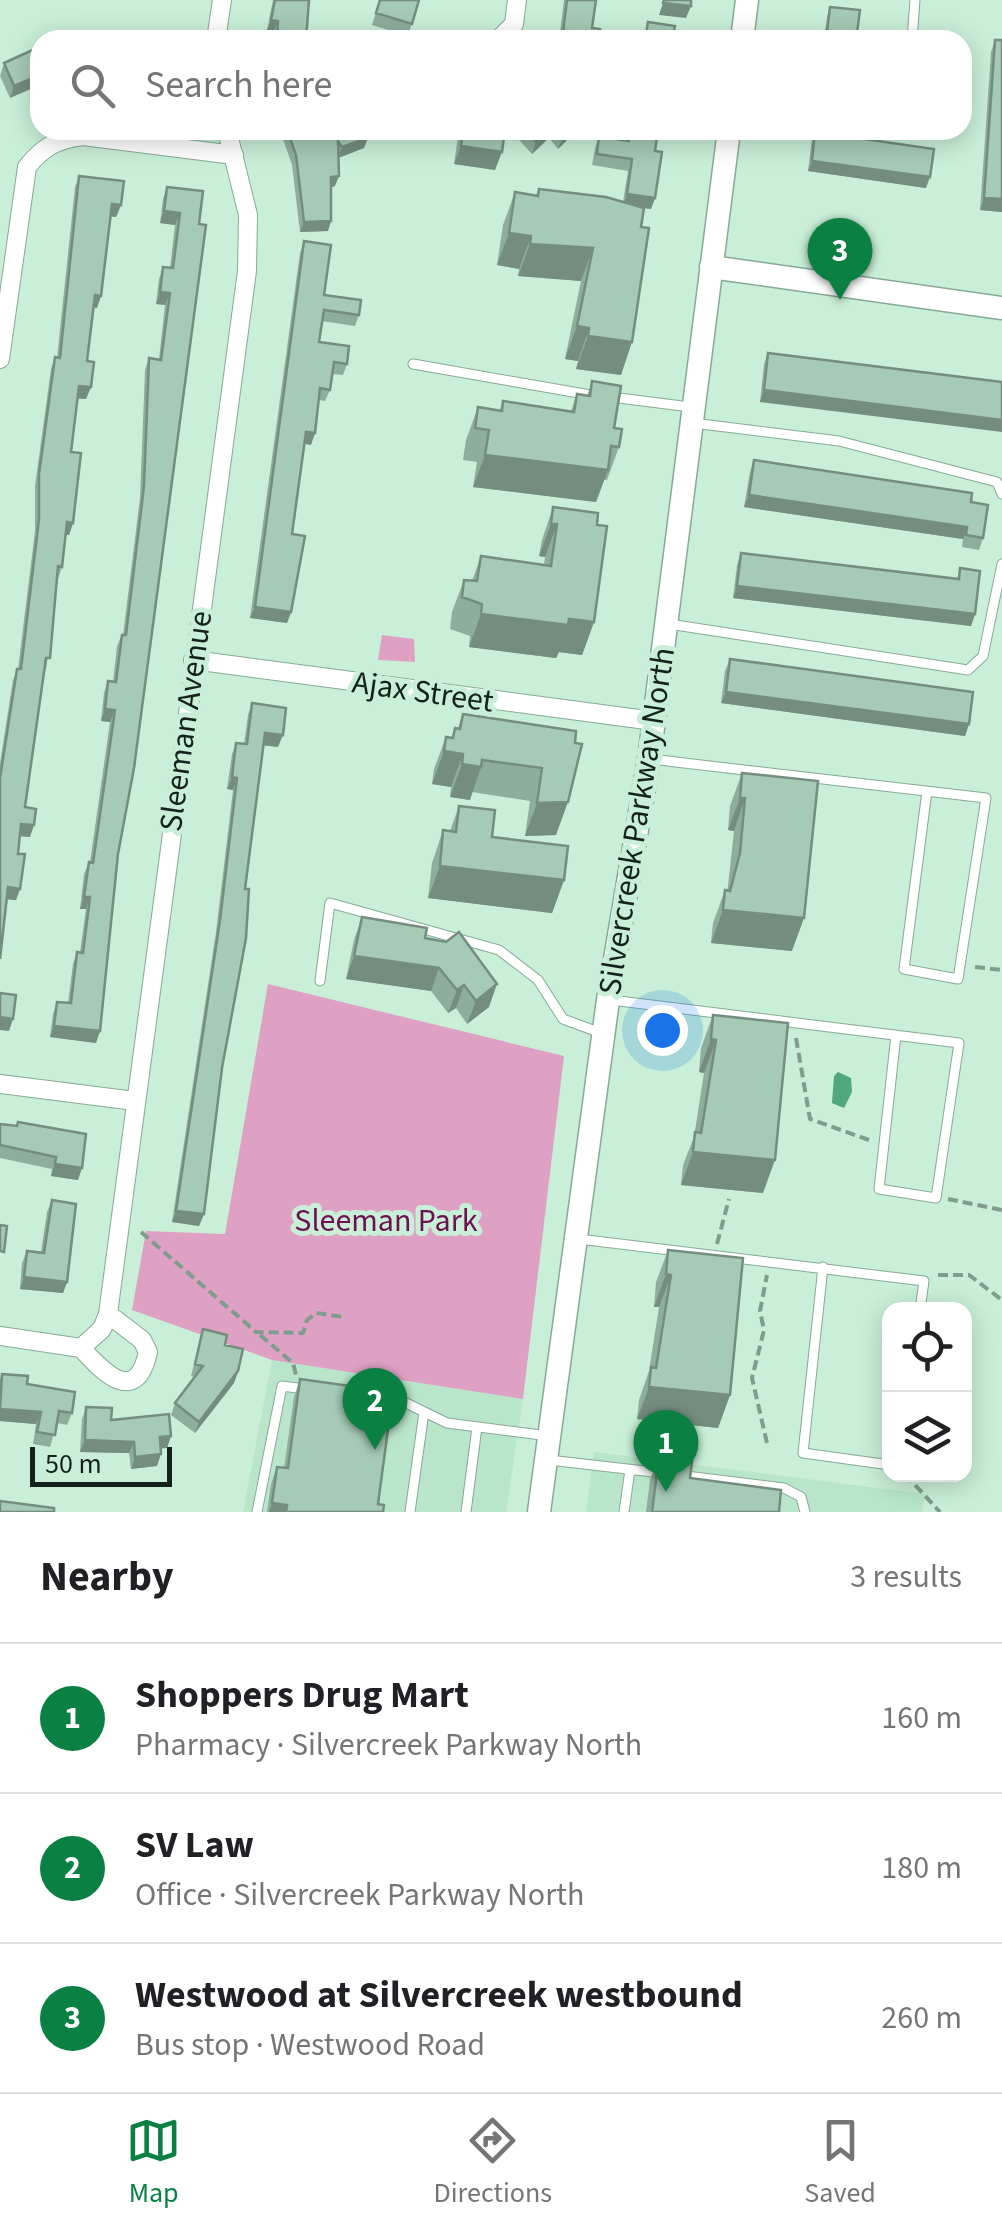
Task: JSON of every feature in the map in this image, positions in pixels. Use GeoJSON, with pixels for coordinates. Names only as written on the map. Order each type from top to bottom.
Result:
{"type":"FeatureCollection","features":[{"type":"Feature","properties":{"kind":"main road"},"geometry":{"type":"LineString","coordinates":[[743,30],[747,0]]}},
{"type":"Feature","properties":{"kind":"main road","name":"Silvercreek Parkway North"},"geometry":{"type":"LineString","coordinates":[[540,1512],[608,1000],[654,722],[728,140]]}},
{"type":"Feature","properties":{"kind":"main road"},"geometry":{"type":"LineString","coordinates":[[711,268],[1002,308]]}},
{"type":"Feature","properties":{"kind":"street"},"geometry":{"type":"LineString","coordinates":[[218,30],[222,0]]}},
{"type":"Feature","properties":{"kind":"street"},"geometry":{"type":"LineString","coordinates":[[508,30],[514,24],[518,0]]}},
{"type":"Feature","properties":{"kind":"street"},"geometry":{"type":"LineString","coordinates":[[0,359],[26,167],[40,150],[58,140]]}},
{"type":"Feature","properties":{"kind":"street"},"geometry":{"type":"LineString","coordinates":[[117,140],[234,154]]}},
{"type":"Feature","properties":{"kind":"street","name":"Sleeman Avenue"},"geometry":{"type":"LineString","coordinates":[[108,1314],[247,271],[248,215],[230,140]]}},
{"type":"Feature","properties":{"kind":"street","name":"Ajax Street"},"geometry":{"type":"LineString","coordinates":[[193,660],[654,722]]}},
{"type":"Feature","properties":{"kind":"street"},"geometry":{"type":"LineString","coordinates":[[0,1084],[135,1100]]}},
{"type":"Feature","properties":{"kind":"street"},"geometry":{"type":"LineString","coordinates":[[0,1336],[82,1348],[105,1374],[117,1381],[129,1381],[140,1374],[148,1352],[142,1340],[108,1314],[102,1329],[82,1348]]}},
{"type":"Feature","properties":{"kind":"lane"},"geometry":{"type":"LineString","coordinates":[[913,30],[915,0]]}},
{"type":"Feature","properties":{"kind":"lane"},"geometry":{"type":"LineString","coordinates":[[414,364],[839,442],[996,482],[1002,494]]}},
{"type":"Feature","properties":{"kind":"lane"},"geometry":{"type":"LineString","coordinates":[[666,624],[968,670],[983,656],[1002,564]]}},
{"type":"Feature","properties":{"kind":"lane"},"geometry":{"type":"LineString","coordinates":[[649,758],[926,790],[986,798],[958,979],[904,969],[926,790]]}},
{"type":"Feature","properties":{"kind":"lane"},"geometry":{"type":"LineString","coordinates":[[320,981],[330,904],[499,950],[538,980],[563,1019],[604,1034]]}},
{"type":"Feature","properties":{"kind":"lane"},"geometry":{"type":"LineString","coordinates":[[608,1000],[896,1035],[959,1043],[936,1198],[878,1189],[896,1035]]}},
{"type":"Feature","properties":{"kind":"lane"},"geometry":{"type":"LineString","coordinates":[[576,1238],[924,1281],[921,1302]]}},
{"type":"Feature","properties":{"kind":"lane"},"geometry":{"type":"LineString","coordinates":[[823,1266],[803,1453],[882,1464]]}},
{"type":"Feature","properties":{"kind":"lane"},"geometry":{"type":"LineString","coordinates":[[256,1512],[282,1386],[316,1390]]}},
{"type":"Feature","properties":{"kind":"lane"},"geometry":{"type":"LineString","coordinates":[[367,1397],[402,1401],[447,1424],[477,1427],[630,1470],[784,1488],[800,1497],[805,1512]]}},
{"type":"Feature","properties":{"kind":"lane"},"geometry":{"type":"LineString","coordinates":[[410,1512],[424,1412]]}},
{"type":"Feature","properties":{"kind":"lane"},"geometry":{"type":"LineString","coordinates":[[466,1512],[477,1427]]}},
{"type":"Feature","properties":{"kind":"lane"},"geometry":{"type":"LineString","coordinates":[[624,1512],[630,1470]]}},
{"type":"Feature","properties":{"kind":"path"},"geometry":{"type":"LineString","coordinates":[[961,964],[1002,970]]}},
{"type":"Feature","properties":{"kind":"path"},"geometry":{"type":"LineString","coordinates":[[794,1023],[810,1119],[884,1143]]}},
{"type":"Feature","properties":{"kind":"path"},"geometry":{"type":"LineString","coordinates":[[936,1198],[1002,1210]]}},
{"type":"Feature","properties":{"kind":"path"},"geometry":{"type":"LineString","coordinates":[[714,1254],[728,1199]]}},
{"type":"Feature","properties":{"kind":"path"},"geometry":{"type":"LineString","coordinates":[[141,1232],[293,1363],[298,1388]]}},
{"type":"Feature","properties":{"kind":"path"},"geometry":{"type":"LineString","coordinates":[[767,1443],[752,1378],[764,1330],[760,1311],[770,1261]]}},
{"type":"Feature","properties":{"kind":"path"},"geometry":{"type":"LineString","coordinates":[[924,1281],[946,1272],[969,1275],[1002,1300]]}},
{"type":"Feature","properties":{"kind":"path"},"geometry":{"type":"LineString","coordinates":[[256,1332],[294,1335],[303,1333],[307,1320],[316,1313],[344,1316]]}},
{"type":"Feature","properties":{"kind":"path"},"geometry":{"type":"LineString","coordinates":[[912,1482],[940,1512]]}},
{"type":"Feature","properties":{"kind":"shaded area"},"geometry":{"type":"Polygon","coordinates":[[[838,1072],[851,1078],[852,1092],[844,1108],[832,1103],[834,1076],[838,1072]]]}},
{"type":"Feature","properties":{"kind":"shaded area"},"geometry":{"type":"Polygon","coordinates":[[[272,1360],[523,1399],[506,1512],[243,1512],[272,1360]]]}},
{"type":"Feature","properties":{"kind":"shaded area"},"geometry":{"type":"Polygon","coordinates":[[[594,1452],[925,1494],[922,1512],[586,1512],[594,1452]]]}},
{"type":"Feature","properties":{"kind":"green space"},"geometry":{"type":"Polygon","coordinates":[[[382,635],[414,639],[415,662],[378,660],[382,635]]]}},
{"type":"Feature","properties":{"kind":"green space","name":"Sleeman Park"},"geometry":{"type":"Polygon","coordinates":[[[268,984],[564,1056],[523,1399],[272,1360],[132,1310],[146,1231],[225,1234],[268,984]]]}},
{"type":"Feature","properties":{"kind":"building"},"geometry":{"type":"Polygon","coordinates":[[[275,0],[309,0],[307,30],[278,30],[278,21],[271,20],[275,0]]]}},
{"type":"Feature","properties":{"kind":"building"},"geometry":{"type":"Polygon","coordinates":[[[380,0],[419,0],[412,24],[376,13],[380,0]]]}},
{"type":"Feature","properties":{"kind":"building"},"geometry":{"type":"Polygon","coordinates":[[[567,0],[596,0],[592,28],[600,30],[563,30],[567,0]]]}},
{"type":"Feature","properties":{"kind":"building"},"geometry":{"type":"Polygon","coordinates":[[[691,0],[691,6],[663,3],[691,0]]]}},
{"type":"Feature","properties":{"kind":"building"},"geometry":{"type":"Polygon","coordinates":[[[830,7],[860,10],[857,30],[827,30],[830,7]]]}},
{"type":"Feature","properties":{"kind":"building"},"geometry":{"type":"Polygon","coordinates":[[[648,22],[675,26],[674,30],[647,30],[648,22]]]}},
{"type":"Feature","properties":{"kind":"building"},"geometry":{"type":"Polygon","coordinates":[[[995,40],[1002,40],[1002,199],[984,198],[995,40]]]}},
{"type":"Feature","properties":{"kind":"building"},"geometry":{"type":"Polygon","coordinates":[[[30,51],[30,79],[14,86],[4,63],[30,51]]]}},
{"type":"Feature","properties":{"kind":"building"},"geometry":{"type":"Polygon","coordinates":[[[291,140],[362,140],[342,147],[338,141],[339,176],[331,177],[331,221],[304,222],[291,140]]]}},
{"type":"Feature","properties":{"kind":"building"},"geometry":{"type":"Polygon","coordinates":[[[462,140],[504,140],[502,152],[461,146],[462,140]]]}},
{"type":"Feature","properties":{"kind":"building"},"geometry":{"type":"Polygon","coordinates":[[[599,140],[657,140],[655,151],[662,152],[655,198],[627,194],[632,159],[597,154],[599,140]]]}},
{"type":"Feature","properties":{"kind":"building"},"geometry":{"type":"Polygon","coordinates":[[[814,140],[871,140],[934,149],[930,177],[812,161],[814,140]]]}},
{"type":"Feature","properties":{"kind":"building"},"geometry":{"type":"Polygon","coordinates":[[[79,176],[124,181],[121,205],[112,204],[101,296],[95,295],[87,361],[94,362],[91,387],[79,386],[71,452],[81,453],[73,523],[67,522],[62,567],[58,566],[50,658],[46,658],[25,807],[36,809],[34,825],[21,824],[18,854],[25,854],[20,889],[8,887],[0,959],[0,778],[17,669],[21,669],[39,519],[39,474],[55,357],[60,358],[79,176]]]}},
{"type":"Feature","properties":{"kind":"building"},"geometry":{"type":"Polygon","coordinates":[[[167,187],[203,191],[199,224],[206,225],[134,768],[118,854],[100,1031],[54,1026],[57,1002],[71,1003],[77,952],[83,953],[90,897],[84,897],[89,862],[93,863],[115,710],[105,709],[108,681],[116,682],[122,635],[126,635],[144,486],[149,358],[161,360],[170,293],[160,292],[163,267],[173,268],[180,213],[164,211],[167,187]]]}},
{"type":"Feature","properties":{"kind":"building"},"geometry":{"type":"Polygon","coordinates":[[[539,189],[606,197],[644,208],[641,227],[649,228],[632,342],[588,336],[589,328],[577,326],[593,248],[530,244],[531,236],[509,233],[515,192],[538,196],[539,189]]]}},
{"type":"Feature","properties":{"kind":"building"},"geometry":{"type":"Polygon","coordinates":[[[304,241],[331,245],[324,295],[361,300],[359,315],[324,310],[319,342],[349,346],[347,364],[334,362],[330,390],[320,388],[315,433],[306,432],[292,534],[305,536],[291,612],[255,607],[304,241]]]}},
{"type":"Feature","properties":{"kind":"building"},"geometry":{"type":"Polygon","coordinates":[[[768,353],[1002,382],[1002,420],[764,390],[768,353]]]}},
{"type":"Feature","properties":{"kind":"building"},"geometry":{"type":"Polygon","coordinates":[[[592,381],[621,386],[614,428],[622,429],[619,447],[611,446],[608,470],[485,455],[489,430],[475,428],[478,407],[502,411],[503,401],[574,412],[577,394],[590,396],[592,381]]]}},
{"type":"Feature","properties":{"kind":"building"},"geometry":{"type":"Polygon","coordinates":[[[754,460],[972,493],[971,502],[988,505],[983,538],[966,535],[967,527],[749,495],[754,460]]]}},
{"type":"Feature","properties":{"kind":"building"},"geometry":{"type":"Polygon","coordinates":[[[553,507],[598,513],[597,525],[607,526],[594,622],[569,619],[568,625],[481,614],[482,604],[462,597],[464,580],[477,581],[481,556],[551,566],[557,524],[551,524],[553,507]]]}},
{"type":"Feature","properties":{"kind":"building"},"geometry":{"type":"Polygon","coordinates":[[[741,553],[959,579],[960,568],[980,571],[975,614],[737,586],[741,553]]]}},
{"type":"Feature","properties":{"kind":"building"},"geometry":{"type":"Polygon","coordinates":[[[730,659],[973,692],[969,724],[726,692],[730,659]]]}},
{"type":"Feature","properties":{"kind":"building"},"geometry":{"type":"Polygon","coordinates":[[[252,703],[286,708],[283,735],[265,733],[245,889],[249,889],[246,938],[222,1068],[204,1214],[176,1211],[220,920],[237,778],[232,777],[236,743],[247,744],[252,703]]]}},
{"type":"Feature","properties":{"kind":"building"},"geometry":{"type":"Polygon","coordinates":[[[463,714],[576,731],[575,743],[582,744],[568,802],[537,803],[542,768],[482,760],[481,767],[462,764],[463,754],[444,751],[446,737],[453,738],[455,728],[460,729],[463,714]]]}},
{"type":"Feature","properties":{"kind":"building"},"geometry":{"type":"Polygon","coordinates":[[[742,773],[818,781],[804,918],[723,910],[725,890],[730,891],[740,853],[745,798],[740,798],[742,773]]]}},
{"type":"Feature","properties":{"kind":"building"},"geometry":{"type":"Polygon","coordinates":[[[459,806],[495,810],[492,837],[568,846],[564,880],[440,866],[443,830],[456,832],[459,806]]]}},
{"type":"Feature","properties":{"kind":"building"},"geometry":{"type":"Polygon","coordinates":[[[362,917],[427,928],[425,938],[446,942],[459,932],[497,984],[476,1001],[464,985],[457,990],[439,968],[354,956],[362,917]]]}},
{"type":"Feature","properties":{"kind":"building"},"geometry":{"type":"Polygon","coordinates":[[[0,993],[16,995],[13,1019],[0,1017],[0,993]]]}},
{"type":"Feature","properties":{"kind":"building"},"geometry":{"type":"Polygon","coordinates":[[[713,1015],[788,1023],[775,1160],[693,1152],[695,1132],[701,1133],[716,1040],[711,1039],[713,1015]]]}},
{"type":"Feature","properties":{"kind":"building"},"geometry":{"type":"Polygon","coordinates":[[[18,1122],[86,1134],[82,1168],[55,1164],[56,1157],[0,1145],[0,1124],[17,1126],[18,1122]]]}},
{"type":"Feature","properties":{"kind":"building"},"geometry":{"type":"Polygon","coordinates":[[[52,1200],[76,1204],[67,1282],[24,1277],[27,1251],[44,1253],[52,1200]]]}},
{"type":"Feature","properties":{"kind":"building"},"geometry":{"type":"Polygon","coordinates":[[[0,1225],[7,1226],[4,1252],[0,1251],[0,1225]]]}},
{"type":"Feature","properties":{"kind":"building"},"geometry":{"type":"Polygon","coordinates":[[[668,1250],[743,1258],[730,1395],[649,1387],[651,1367],[656,1368],[671,1275],[666,1274],[668,1250]]]}},
{"type":"Feature","properties":{"kind":"building"},"geometry":{"type":"Polygon","coordinates":[[[203,1329],[227,1335],[225,1345],[243,1349],[238,1371],[199,1422],[175,1403],[203,1366],[195,1364],[203,1329]]]}},
{"type":"Feature","properties":{"kind":"building"},"geometry":{"type":"Polygon","coordinates":[[[2,1374],[28,1376],[27,1384],[75,1392],[72,1413],[59,1411],[55,1435],[37,1432],[41,1412],[0,1409],[2,1374]]]}},
{"type":"Feature","properties":{"kind":"building"},"geometry":{"type":"Polygon","coordinates":[[[300,1379],[393,1392],[378,1504],[384,1505],[383,1512],[286,1512],[287,1505],[272,1503],[277,1467],[288,1468],[300,1379]]]}},
{"type":"Feature","properties":{"kind":"building"},"geometry":{"type":"Polygon","coordinates":[[[86,1407],[112,1408],[111,1420],[169,1414],[171,1436],[160,1437],[161,1454],[135,1457],[134,1442],[85,1440],[86,1407]]]}},
{"type":"Feature","properties":{"kind":"building"},"geometry":{"type":"Polygon","coordinates":[[[659,1457],[692,1461],[690,1478],[781,1490],[779,1512],[652,1512],[659,1457]]]}},
{"type":"Feature","properties":{"kind":"building"},"geometry":{"type":"Polygon","coordinates":[[[0,1501],[54,1508],[54,1512],[0,1512],[0,1501]]]}},
{"type":"Feature","properties":{"kind":"place","name":"Westwood at Silvercreek westbound"},"geometry":{"type":"Point","coordinates":[840,300]}},
{"type":"Feature","properties":{"kind":"place","name":"SV Law"},"geometry":{"type":"Point","coordinates":[375,1450]}},
{"type":"Feature","properties":{"kind":"place","name":"Shoppers Drug Mart"},"geometry":{"type":"Point","coordinates":[666,1492]}}]}
